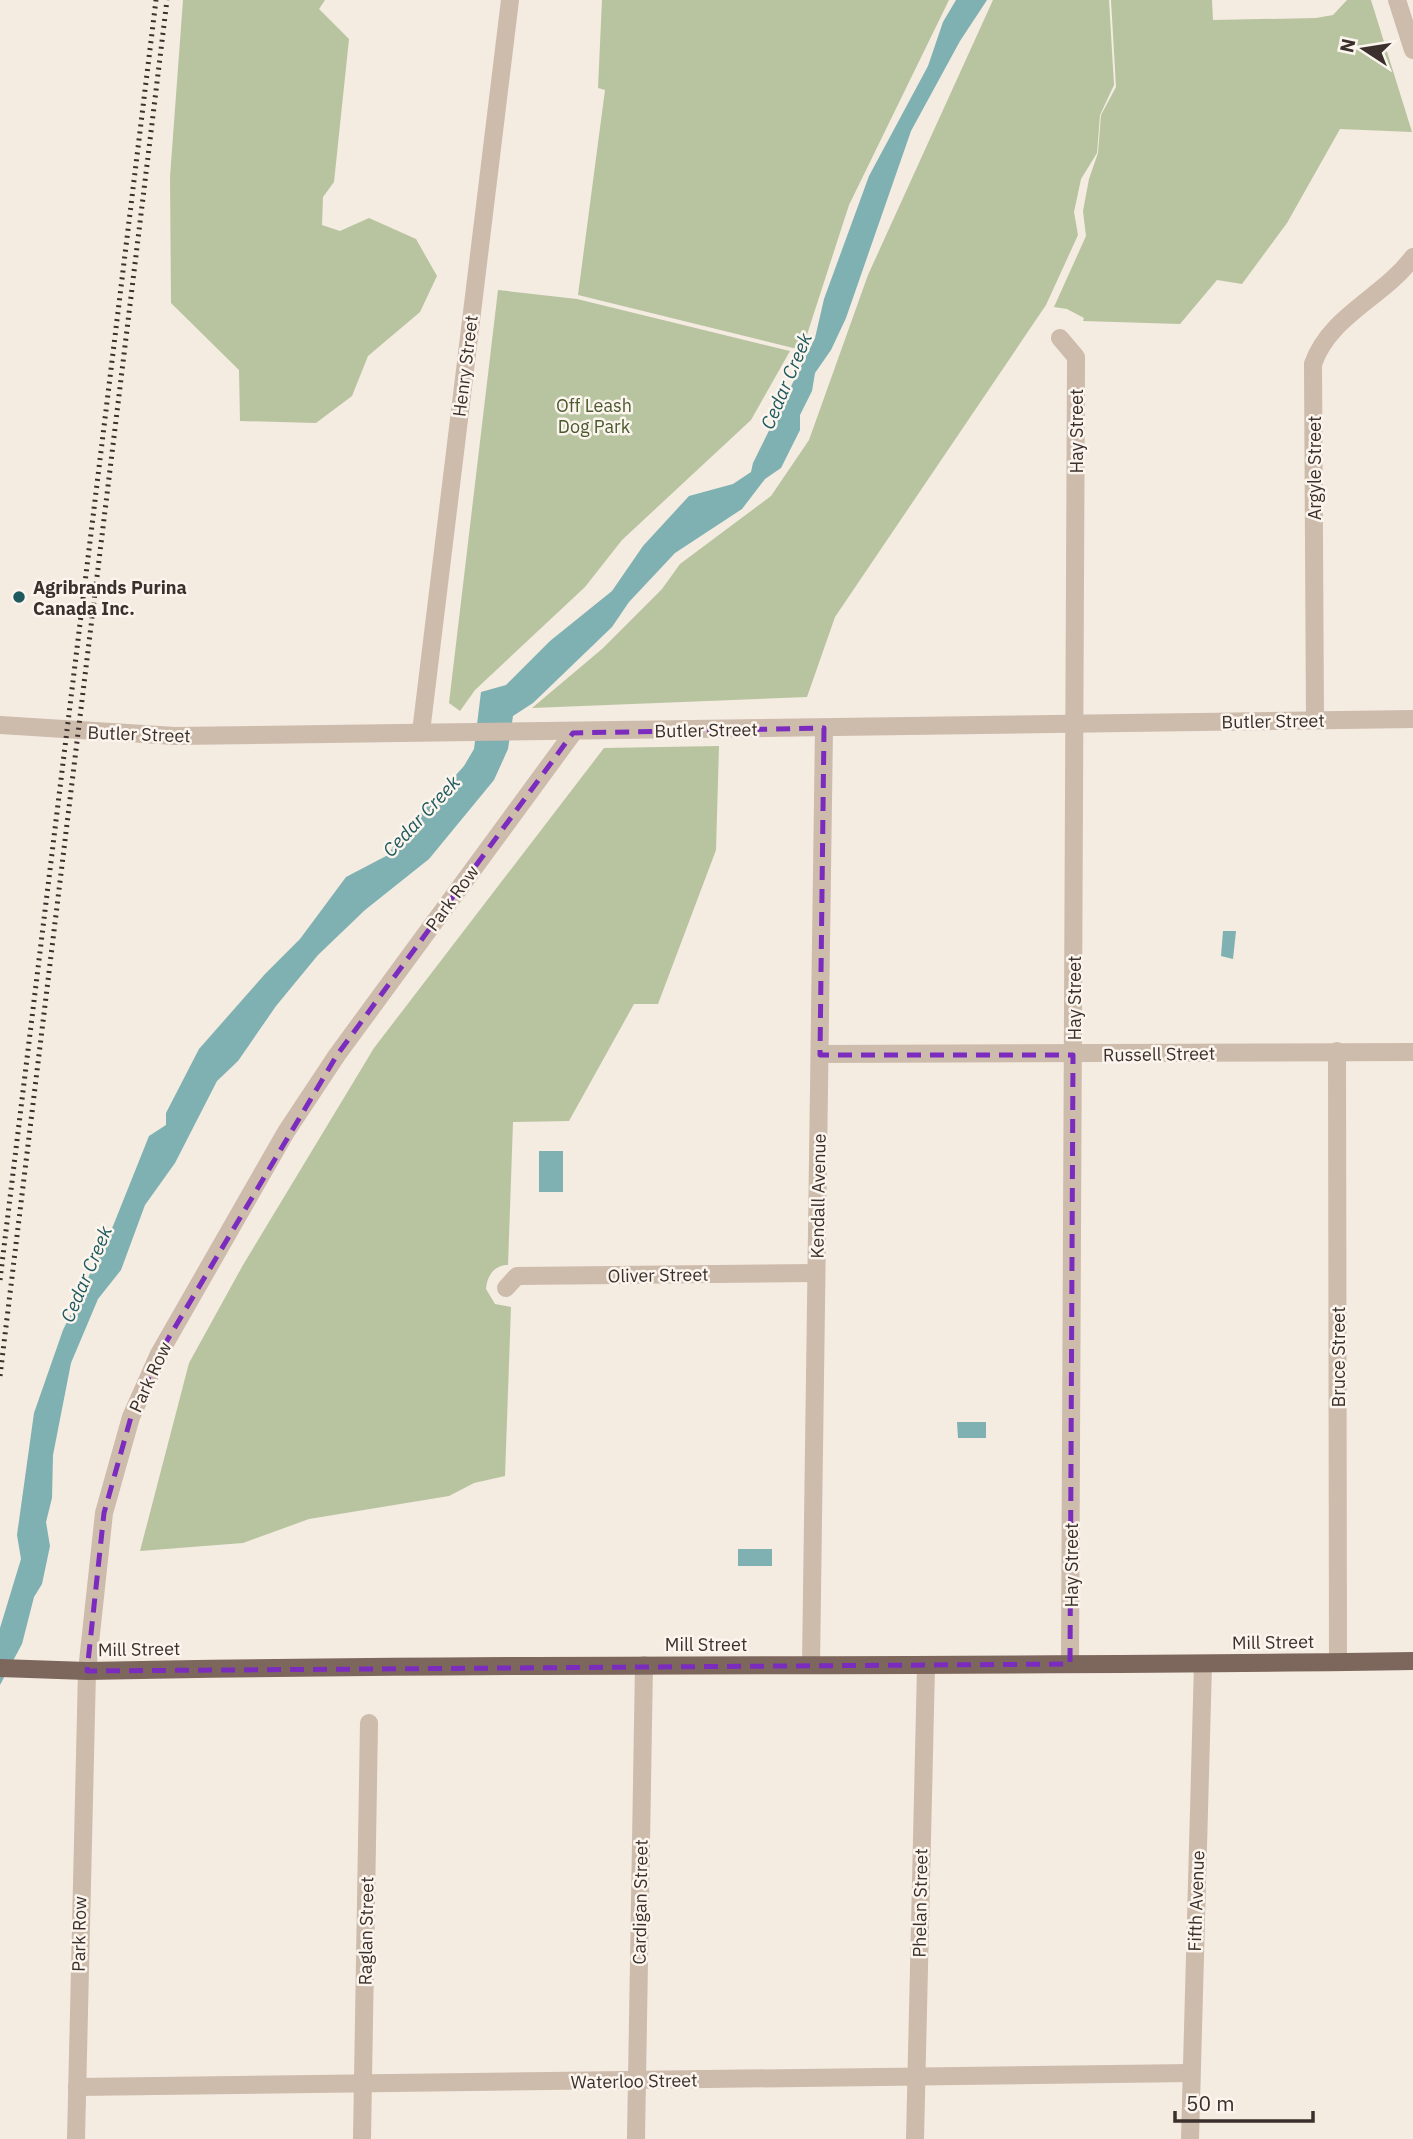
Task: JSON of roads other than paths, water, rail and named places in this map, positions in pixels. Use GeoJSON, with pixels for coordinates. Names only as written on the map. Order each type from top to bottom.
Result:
{"type":"FeatureCollection","features":[{"type":"Feature","properties":{"kind":"main road","name":"Mill Street"},"geometry":{"type":"LineString","coordinates":[[8,1669],[87,1671],[645,1665],[926,1667],[1413,1661]]}},
{"type":"Feature","properties":{"kind":"street","name":"Henry Street"},"geometry":{"type":"LineString","coordinates":[[421,732],[510,0]]}},
{"type":"Feature","properties":{"kind":"street"},"geometry":{"type":"LineString","coordinates":[[1397,0],[1413,50]]}},
{"type":"Feature","properties":{"kind":"street","name":"Argyle Street"},"geometry":{"type":"LineString","coordinates":[[1315,720],[1313,364],[1323,341],[1338,324],[1398,276],[1413,257]]}},
{"type":"Feature","properties":{"kind":"street","name":"Hay Street"},"geometry":{"type":"LineString","coordinates":[[1060,338],[1076,357],[1070,1664]]}},
{"type":"Feature","properties":{"kind":"street","name":"Butler Street"},"geometry":{"type":"LineString","coordinates":[[0,725],[163,736],[421,732],[573,733],[1413,719]]}},
{"type":"Feature","properties":{"kind":"street","name":"Kendall Avenue"},"geometry":{"type":"LineString","coordinates":[[811,1665],[824,727]]}},
{"type":"Feature","properties":{"kind":"street","name":"Park Row"},"geometry":{"type":"LineString","coordinates":[[76,2139],[87,1671],[103,1513],[131,1418],[159,1354],[227,1231],[337,1055],[573,733]]}},
{"type":"Feature","properties":{"kind":"street","name":"Bruce Street"},"geometry":{"type":"LineString","coordinates":[[1337,1052],[1338,1662]]}},
{"type":"Feature","properties":{"kind":"street","name":"Russell Street"},"geometry":{"type":"LineString","coordinates":[[820,1055],[1413,1052]]}},
{"type":"Feature","properties":{"kind":"street","name":"Oliver Street"},"geometry":{"type":"LineString","coordinates":[[506,1288],[517,1276],[816,1273]]}},
{"type":"Feature","properties":{"kind":"street","name":"Fifth Avenue"},"geometry":{"type":"LineString","coordinates":[[1190,2139],[1203,1664]]}},
{"type":"Feature","properties":{"kind":"street","name":"Cardigan Street"},"geometry":{"type":"LineString","coordinates":[[636,2139],[645,1665]]}},
{"type":"Feature","properties":{"kind":"street","name":"Phelan Street"},"geometry":{"type":"LineString","coordinates":[[915,2139],[926,1667]]}},
{"type":"Feature","properties":{"kind":"street","name":"Raglan Street"},"geometry":{"type":"LineString","coordinates":[[362,2139],[369,1723]]}},
{"type":"Feature","properties":{"kind":"street","name":"Waterloo Street"},"geometry":{"type":"LineString","coordinates":[[77,2087],[1191,2073]]}},
{"type":"Feature","properties":{"kind":"water","name":"Cedar Creek"},"geometry":{"type":"Polygon","coordinates":[[[956,0],[987,0],[960,41],[911,131],[846,318],[831,350],[815,373],[812,391],[800,415],[800,430],[781,468],[765,479],[742,509],[675,553],[629,602],[612,627],[533,703],[513,716],[508,749],[494,780],[429,859],[365,910],[318,955],[276,1006],[238,1061],[217,1081],[175,1163],[145,1205],[121,1270],[98,1299],[71,1363],[53,1455],[52,1498],[46,1522],[50,1546],[42,1584],[34,1597],[22,1644],[0,1685],[0,1628],[21,1559],[17,1535],[34,1413],[63,1330],[113,1226],[149,1136],[166,1125],[166,1113],[199,1049],[265,974],[300,939],[346,877],[388,855],[397,840],[464,766],[474,749],[481,692],[506,685],[550,641],[612,591],[643,546],[689,496],[733,484],[751,472],[815,338],[824,299],[869,176],[928,66],[943,22],[956,0]]]}},
{"type":"Feature","properties":{"kind":"water"},"geometry":{"type":"Polygon","coordinates":[[[1223,931],[1236,931],[1233,959],[1221,956],[1223,931]]]}},
{"type":"Feature","properties":{"kind":"water"},"geometry":{"type":"Polygon","coordinates":[[[539,1151],[563,1151],[563,1192],[539,1192],[539,1151]]]}},
{"type":"Feature","properties":{"kind":"water"},"geometry":{"type":"Polygon","coordinates":[[[957,1422],[986,1422],[986,1438],[958,1438],[957,1422]]]}},
{"type":"Feature","properties":{"kind":"water"},"geometry":{"type":"Polygon","coordinates":[[[738,1549],[772,1549],[772,1566],[738,1566],[738,1549]]]}},
{"type":"Feature","properties":{"kind":"railway"},"geometry":{"type":"LineString","coordinates":[[0,1280],[156,0]]}},
{"type":"Feature","properties":{"kind":"railway"},"geometry":{"type":"LineString","coordinates":[[0,1376],[167,0]]}},
{"type":"Feature","properties":{"kind":"place","name":"Agribrands Purina Canada Inc."},"geometry":{"type":"Point","coordinates":[19,597]}},
{"type":"Feature","properties":{"kind":"park label","name":"Off Leash Dog Park"},"geometry":{"type":"Point","coordinates":[594,415]}}]}
